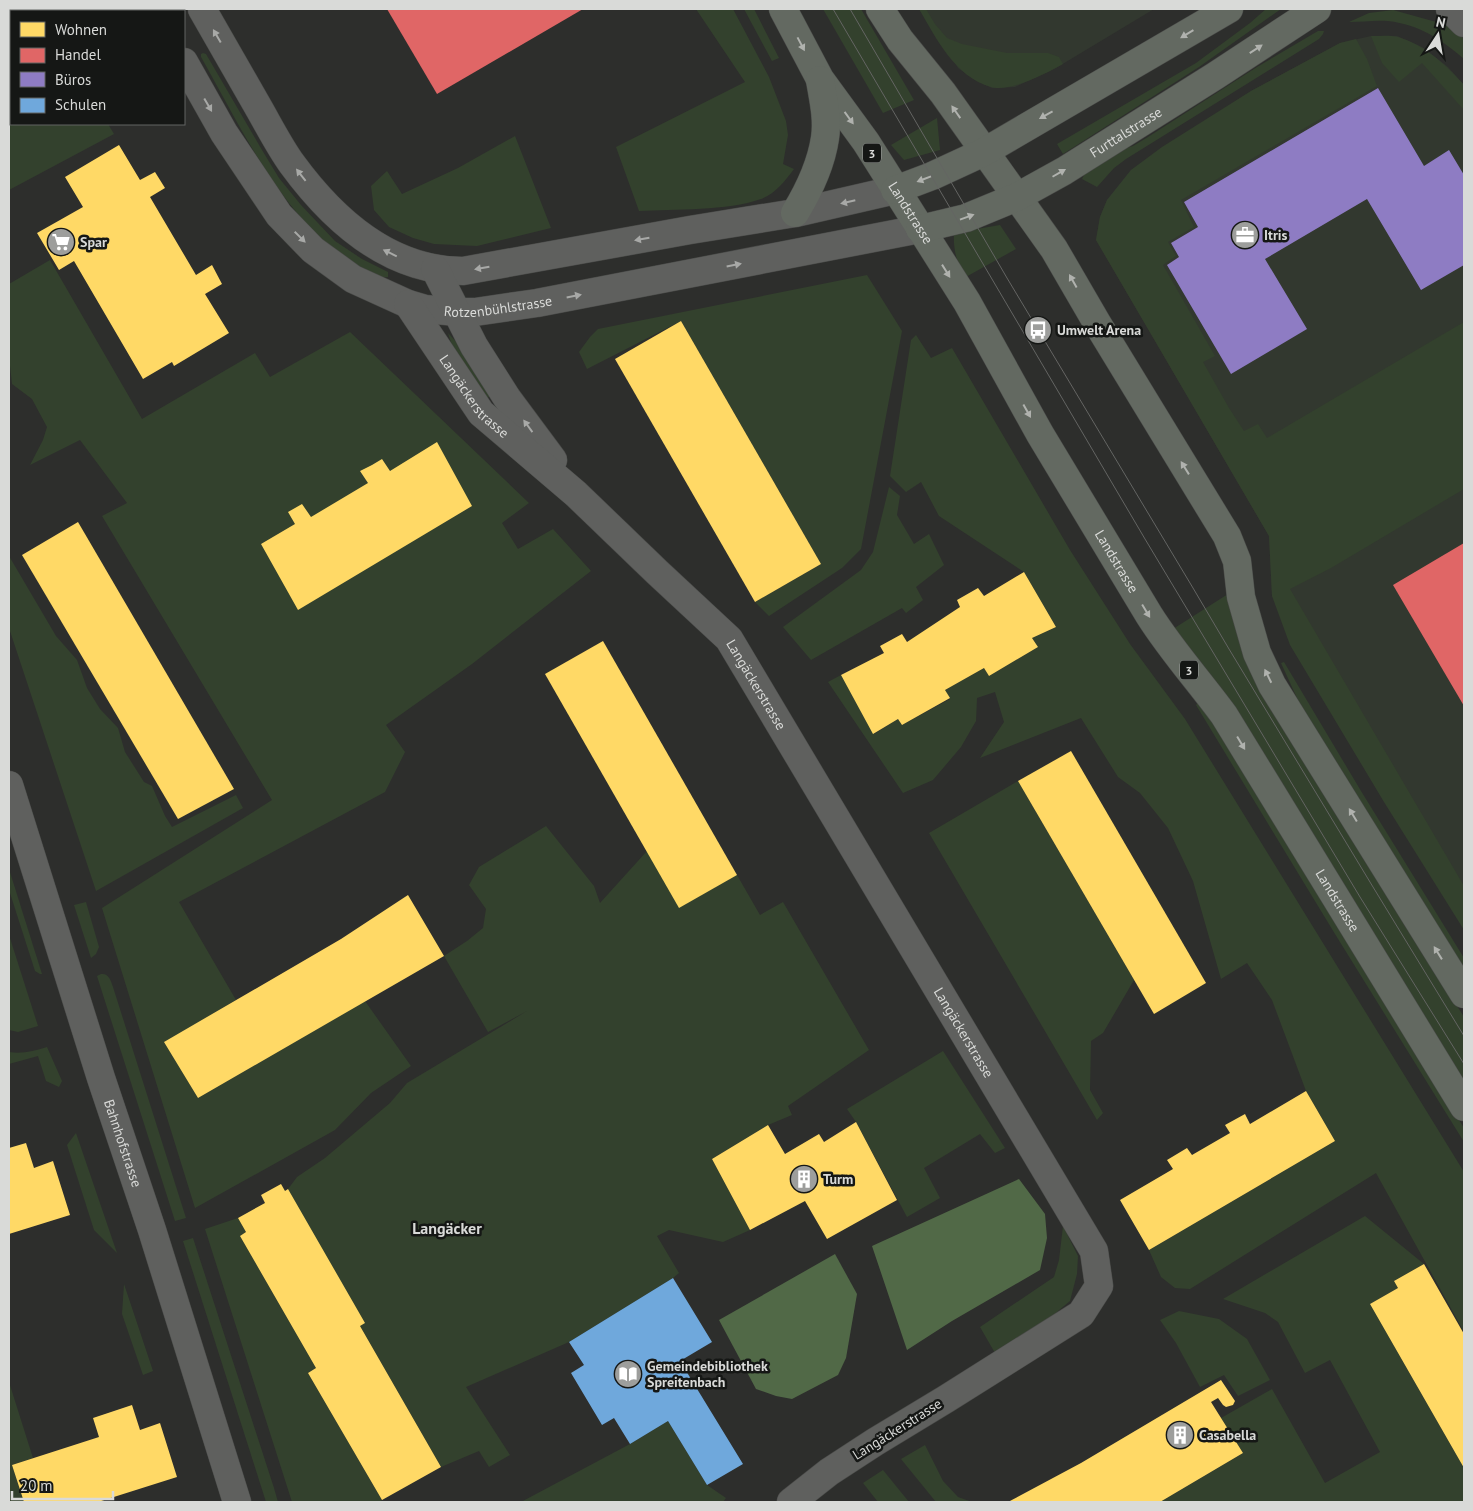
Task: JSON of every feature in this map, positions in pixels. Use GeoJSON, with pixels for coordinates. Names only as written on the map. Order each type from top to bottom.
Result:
{"type":"FeatureCollection","features":[{"type":"Feature","properties":{"kind":"main road","name":"Landstrasse"},"geometry":{"type":"LineString","coordinates":[[783,9],[820,79],[866,142],[966,302],[1040,434],[1148,615],[1165,640],[1224,715],[1464,1107]]}},
{"type":"Feature","properties":{"kind":"main road"},"geometry":{"type":"LineString","coordinates":[[880,9],[900,40],[943,93],[1054,249],[1227,536],[1237,561],[1242,597],[1254,644],[1272,685],[1464,994]]}},
{"type":"Feature","properties":{"kind":"main road"},"geometry":{"type":"LineString","coordinates":[[895,190],[932,176],[984,152],[1229,9]]}},
{"type":"Feature","properties":{"kind":"main road","name":"Furttalstrasse"},"geometry":{"type":"LineString","coordinates":[[920,230],[966,218],[1016,197],[1089,155],[1317,9]]}},
{"type":"Feature","properties":{"kind":"main road"},"geometry":{"type":"LineString","coordinates":[[795,213],[812,181],[826,137],[825,108],[820,79]]}},
{"type":"Feature","properties":{"kind":"street"},"geometry":{"type":"LineString","coordinates":[[202,9],[291,162],[313,190],[338,217],[364,239],[393,255],[420,265],[449,271],[463,271],[795,213],[895,190]]}},
{"type":"Feature","properties":{"kind":"street"},"geometry":{"type":"LineString","coordinates":[[1450,9],[1464,23]]}},
{"type":"Feature","properties":{"kind":"street","name":"Rotzenbühlstrasse"},"geometry":{"type":"LineString","coordinates":[[185,64],[224,132],[279,216],[313,250],[353,280],[408,304],[426,309],[474,312],[537,303],[920,230]]}},
{"type":"Feature","properties":{"kind":"street"},"geometry":{"type":"LineString","coordinates":[[408,304],[436,269]]}},
{"type":"Feature","properties":{"kind":"street","name":"Langäckerstrasse"},"geometry":{"type":"LineString","coordinates":[[436,269],[474,346],[507,398],[576,494]]}},
{"type":"Feature","properties":{"kind":"street","name":"Langäckerstrasse"},"geometry":{"type":"LineString","coordinates":[[408,304],[481,413],[576,494],[729,639],[1094,1251],[1099,1286],[1081,1314],[875,1442],[829,1472],[791,1502]]}},
{"type":"Feature","properties":{"kind":"street","name":"Bahnhofstrasse"},"geometry":{"type":"LineString","coordinates":[[9,785],[237,1502]]}},
{"type":"Feature","properties":{"kind":"shaded area"},"geometry":{"type":"Polygon","coordinates":[[[922,9],[1154,9],[1056,68],[1015,87],[992,88],[975,80],[958,68],[922,9]]]}},
{"type":"Feature","properties":{"kind":"shaded area"},"geometry":{"type":"Polygon","coordinates":[[[1371,36],[1397,36],[1422,47],[1448,67],[1464,85],[1464,907],[1272,596],[1269,536],[1096,240],[1100,217],[1107,200],[1131,170],[1251,91],[1340,43],[1371,36]]]}},
{"type":"Feature","properties":{"kind":"green space"},"geometry":{"type":"Polygon","coordinates":[[[696,9],[733,9],[769,77],[786,121],[788,135],[783,164],[794,169],[771,194],[747,203],[717,208],[639,211],[616,147],[745,82],[696,9]]]}},
{"type":"Feature","properties":{"kind":"green space"},"geometry":{"type":"Polygon","coordinates":[[[744,9],[754,9],[779,58],[772,61],[744,9]]]}},
{"type":"Feature","properties":{"kind":"green space"},"geometry":{"type":"Polygon","coordinates":[[[823,9],[861,9],[914,100],[883,113],[823,9]]]}},
{"type":"Feature","properties":{"kind":"green space"},"geometry":{"type":"Polygon","coordinates":[[[919,9],[926,9],[935,24],[947,38],[962,44],[1007,53],[1048,53],[1059,57],[1063,64],[1017,85],[999,88],[991,87],[978,82],[957,66],[940,44],[919,9]]]}},
{"type":"Feature","properties":{"kind":"green space"},"geometry":{"type":"Polygon","coordinates":[[[1266,9],[1281,9],[1199,67],[1063,154],[1057,144],[1196,63],[1266,9]]]}},
{"type":"Feature","properties":{"kind":"green space"},"geometry":{"type":"Polygon","coordinates":[[[1393,10],[1447,25],[1464,39],[1464,59],[1438,39],[1410,26],[1388,21],[1349,22],[1369,13],[1393,10]]]}},
{"type":"Feature","properties":{"kind":"green space"},"geometry":{"type":"Polygon","coordinates":[[[1318,31],[1324,31],[1319,39],[1126,159],[1114,168],[1097,187],[1082,179],[1085,173],[1117,151],[1133,146],[1257,67],[1318,31]]]}},
{"type":"Feature","properties":{"kind":"green space"},"geometry":{"type":"Polygon","coordinates":[[[1371,36],[1398,37],[1417,45],[1434,56],[1464,85],[1464,110],[1422,63],[1399,82],[1382,63],[1371,36]]]}},
{"type":"Feature","properties":{"kind":"green space"},"geometry":{"type":"Polygon","coordinates":[[[1356,39],[1367,59],[1377,86],[1181,200],[1194,227],[1168,242],[1176,256],[1163,265],[1215,356],[1203,362],[1229,408],[1244,431],[1258,424],[1267,438],[1464,322],[1464,489],[1331,568],[1290,589],[1464,886],[1464,930],[1384,802],[1290,645],[1272,596],[1269,536],[1096,240],[1100,217],[1107,200],[1131,170],[1162,147],[1251,91],[1340,43],[1356,39]]]}},
{"type":"Feature","properties":{"kind":"green space"},"geometry":{"type":"Polygon","coordinates":[[[9,49],[10,125],[109,125],[114,134],[9,190],[9,49]]]}},
{"type":"Feature","properties":{"kind":"green space"},"geometry":{"type":"Polygon","coordinates":[[[203,53],[206,54],[279,178],[301,205],[335,241],[362,259],[388,272],[388,277],[381,277],[360,267],[333,249],[309,227],[268,173],[250,144],[201,57],[203,53]]]}},
{"type":"Feature","properties":{"kind":"green space"},"geometry":{"type":"Polygon","coordinates":[[[937,118],[940,150],[904,160],[891,145],[937,118]]]}},
{"type":"Feature","properties":{"kind":"green space"},"geometry":{"type":"Polygon","coordinates":[[[515,136],[551,228],[477,246],[434,244],[413,238],[389,227],[374,210],[371,186],[387,171],[402,194],[458,168],[515,136]]]}},
{"type":"Feature","properties":{"kind":"green space"},"geometry":{"type":"Polygon","coordinates":[[[1000,225],[1016,249],[964,278],[956,256],[954,233],[1000,225]]]}},
{"type":"Feature","properties":{"kind":"green space"},"geometry":{"type":"Polygon","coordinates":[[[50,260],[142,419],[255,353],[270,377],[350,332],[529,503],[502,523],[518,549],[553,529],[591,571],[472,664],[386,725],[405,752],[385,792],[179,902],[236,1000],[165,1042],[198,1098],[365,1001],[411,1066],[371,1093],[335,1130],[195,1208],[102,908],[272,800],[102,516],[127,503],[80,440],[30,465],[43,440],[47,427],[32,399],[12,384],[9,357],[9,284],[50,260]]]}},
{"type":"Feature","properties":{"kind":"green space"},"geometry":{"type":"Polygon","coordinates":[[[867,275],[902,331],[861,549],[842,568],[769,616],[755,602],[821,564],[681,321],[587,369],[579,352],[598,329],[867,275]]]}},
{"type":"Feature","properties":{"kind":"green space"},"geometry":{"type":"Polygon","coordinates":[[[448,333],[461,347],[492,395],[486,399],[454,352],[448,333]]]}},
{"type":"Feature","properties":{"kind":"green space"},"geometry":{"type":"Polygon","coordinates":[[[916,335],[931,358],[952,348],[1070,550],[1130,644],[1185,719],[1464,1172],[1464,1332],[1376,1173],[1190,1289],[1175,1288],[1161,1277],[1149,1250],[1335,1141],[1306,1091],[1272,1000],[1247,963],[1221,979],[1193,881],[1168,828],[1140,793],[1118,777],[1081,718],[980,758],[1004,722],[995,692],[977,698],[976,721],[961,747],[933,780],[903,793],[828,682],[841,675],[874,734],[898,719],[902,725],[950,699],[945,690],[984,668],[989,676],[1038,647],[1032,638],[1056,627],[1024,572],[939,516],[921,482],[906,492],[890,476],[911,340],[916,335]]]}},
{"type":"Feature","properties":{"kind":"green space"},"geometry":{"type":"Polygon","coordinates":[[[889,487],[900,496],[897,515],[914,544],[929,534],[944,565],[916,587],[923,600],[906,613],[902,608],[811,660],[783,627],[861,570],[873,552],[889,487]]]}},
{"type":"Feature","properties":{"kind":"green space"},"geometry":{"type":"Polygon","coordinates":[[[9,556],[56,636],[77,660],[87,688],[100,709],[118,728],[125,752],[144,782],[152,786],[172,827],[236,795],[243,808],[96,891],[9,628],[9,556]]]}},
{"type":"Feature","properties":{"kind":"green space"},"geometry":{"type":"Polygon","coordinates":[[[1228,594],[1385,890],[1464,1017],[1464,1084],[1173,629],[1228,594]]]}},
{"type":"Feature","properties":{"kind":"green space"},"geometry":{"type":"Polygon","coordinates":[[[1284,662],[1464,958],[1464,972],[1302,709],[1281,663],[1284,662]]]}},
{"type":"Feature","properties":{"kind":"green space"},"geometry":{"type":"Polygon","coordinates":[[[1198,703],[1211,718],[1464,1128],[1464,1142],[1196,705],[1198,703]]]}},
{"type":"Feature","properties":{"kind":"green space"},"geometry":{"type":"Polygon","coordinates":[[[1018,781],[1134,980],[1103,1033],[1091,1041],[1090,1090],[1103,1113],[1097,1120],[929,833],[1018,781]]]}},
{"type":"Feature","properties":{"kind":"green space"},"geometry":{"type":"Polygon","coordinates":[[[546,826],[594,886],[600,903],[647,851],[737,875],[760,915],[783,902],[869,1050],[788,1106],[792,1115],[768,1125],[712,1159],[750,1230],[723,1242],[669,1230],[657,1236],[679,1273],[673,1278],[569,1342],[466,1387],[510,1455],[489,1467],[479,1451],[441,1467],[360,1326],[288,1189],[297,1177],[325,1158],[390,1103],[407,1083],[527,1011],[488,1032],[444,956],[483,928],[486,909],[469,885],[479,867],[546,826]]]}},
{"type":"Feature","properties":{"kind":"green space"},"geometry":{"type":"Polygon","coordinates":[[[9,869],[42,974],[35,971],[9,890],[9,869]]]}},
{"type":"Feature","properties":{"kind":"green space"},"geometry":{"type":"Polygon","coordinates":[[[86,902],[99,947],[96,954],[91,958],[74,905],[86,902]]]}},
{"type":"Feature","properties":{"kind":"green space"},"geometry":{"type":"Polygon","coordinates":[[[9,935],[38,1026],[18,1032],[9,1030],[9,935]]]}},
{"type":"Feature","properties":{"kind":"green space"},"geometry":{"type":"Polygon","coordinates":[[[101,974],[108,976],[112,985],[186,1218],[175,1221],[97,976],[101,974]]]}},
{"type":"Feature","properties":{"kind":"green space"},"geometry":{"type":"Polygon","coordinates":[[[47,1047],[62,1081],[59,1087],[46,1081],[38,1056],[9,1064],[9,1052],[28,1052],[47,1047]]]}},
{"type":"Feature","properties":{"kind":"green space"},"geometry":{"type":"Polygon","coordinates":[[[943,1051],[1005,1148],[995,1153],[980,1134],[924,1168],[940,1198],[907,1217],[856,1122],[847,1109],[943,1051]]]}},
{"type":"Feature","properties":{"kind":"green space"},"geometry":{"type":"Polygon","coordinates":[[[76,1133],[117,1253],[94,1230],[67,1145],[76,1133]]]}},
{"type":"Feature","properties":{"kind":"green space"},"geometry":{"type":"Polygon","coordinates":[[[1019,1179],[1045,1214],[1047,1238],[1040,1270],[952,1321],[907,1350],[872,1246],[1019,1179]]]}},
{"type":"Feature","properties":{"kind":"green space"},"geometry":{"type":"Polygon","coordinates":[[[1365,1216],[1424,1264],[1394,1281],[1398,1288],[1370,1304],[1464,1468],[1464,1502],[1160,1502],[1243,1453],[1221,1418],[1272,1389],[1325,1483],[1380,1452],[1330,1360],[1305,1373],[1278,1322],[1265,1313],[1223,1299],[1365,1216]]]}},
{"type":"Feature","properties":{"kind":"green space"},"geometry":{"type":"Polygon","coordinates":[[[238,1218],[246,1232],[240,1236],[316,1368],[308,1373],[382,1500],[379,1502],[292,1502],[205,1229],[238,1218]]]}},
{"type":"Feature","properties":{"kind":"green space"},"geometry":{"type":"Polygon","coordinates":[[[1063,1226],[1078,1256],[1077,1274],[1070,1301],[1045,1322],[995,1353],[980,1327],[1054,1277],[1059,1260],[1063,1226]]]}},
{"type":"Feature","properties":{"kind":"green space"},"geometry":{"type":"Polygon","coordinates":[[[193,1238],[278,1502],[266,1502],[183,1241],[193,1238]]]}},
{"type":"Feature","properties":{"kind":"green space"},"geometry":{"type":"Polygon","coordinates":[[[835,1254],[857,1294],[846,1358],[838,1375],[792,1399],[756,1389],[719,1320],[835,1254]]]}},
{"type":"Feature","properties":{"kind":"green space"},"geometry":{"type":"Polygon","coordinates":[[[124,1284],[153,1371],[143,1375],[122,1314],[124,1284]]]}},
{"type":"Feature","properties":{"kind":"green space"},"geometry":{"type":"Polygon","coordinates":[[[1179,1311],[1219,1319],[1247,1339],[1270,1380],[1238,1396],[1224,1375],[1200,1387],[1176,1343],[1160,1320],[1179,1311]]]}},
{"type":"Feature","properties":{"kind":"green space"},"geometry":{"type":"Polygon","coordinates":[[[9,1382],[33,1458],[12,1465],[24,1502],[9,1502],[9,1382]]]}},
{"type":"Feature","properties":{"kind":"green space"},"geometry":{"type":"Polygon","coordinates":[[[668,1421],[707,1485],[726,1498],[723,1502],[521,1502],[630,1444],[668,1421]]]}},
{"type":"Feature","properties":{"kind":"green space"},"geometry":{"type":"Polygon","coordinates":[[[925,1445],[943,1481],[958,1497],[972,1502],[936,1502],[901,1459],[925,1445]]]}},
{"type":"Feature","properties":{"kind":"green space"},"geometry":{"type":"Polygon","coordinates":[[[883,1470],[909,1502],[878,1502],[863,1483],[883,1470]]]}},
{"type":"Feature","properties":{"kind":"building: Wohnen"},"geometry":{"type":"Polygon","coordinates":[[[9,9],[78,9],[10,10],[9,49],[9,9]]]}},
{"type":"Feature","properties":{"kind":"building: Wohnen"},"geometry":{"type":"Polygon","coordinates":[[[119,145],[140,180],[155,172],[165,188],[150,197],[196,275],[212,265],[222,284],[205,294],[229,333],[174,366],[172,362],[143,379],[74,261],[59,270],[37,233],[83,207],[65,177],[119,145]]]}},
{"type":"Feature","properties":{"kind":"building: Wohnen"},"geometry":{"type":"Polygon","coordinates":[[[681,321],[821,564],[755,602],[615,359],[681,321]]]}},
{"type":"Feature","properties":{"kind":"building: Wohnen"},"geometry":{"type":"Polygon","coordinates":[[[437,442],[472,506],[298,610],[261,544],[295,524],[288,512],[302,504],[311,517],[368,483],[360,471],[382,459],[390,471],[437,442]]]}},
{"type":"Feature","properties":{"kind":"building: Wohnen"},"geometry":{"type":"Polygon","coordinates":[[[78,522],[234,789],[178,819],[22,555],[78,522]]]}},
{"type":"Feature","properties":{"kind":"building: Wohnen"},"geometry":{"type":"Polygon","coordinates":[[[1024,572],[1056,627],[1032,638],[1038,647],[989,676],[984,668],[945,690],[950,698],[902,725],[898,719],[873,734],[841,675],[884,653],[880,646],[902,634],[907,642],[960,607],[957,600],[978,588],[984,596],[1024,572]]]}},
{"type":"Feature","properties":{"kind":"building: Wohnen"},"geometry":{"type":"Polygon","coordinates":[[[603,641],[737,875],[679,908],[545,674],[603,641]]]}},
{"type":"Feature","properties":{"kind":"building: Wohnen"},"geometry":{"type":"Polygon","coordinates":[[[1071,751],[1206,983],[1154,1014],[1018,781],[1071,751]]]}},
{"type":"Feature","properties":{"kind":"building: Wohnen"},"geometry":{"type":"Polygon","coordinates":[[[408,895],[444,956],[198,1098],[164,1042],[341,939],[408,895]]]}},
{"type":"Feature","properties":{"kind":"building: Wohnen"},"geometry":{"type":"Polygon","coordinates":[[[1306,1091],[1335,1141],[1149,1250],[1120,1200],[1173,1169],[1167,1160],[1187,1148],[1192,1155],[1230,1133],[1225,1125],[1245,1114],[1250,1124],[1306,1091]]]}},
{"type":"Feature","properties":{"kind":"building: Wohnen","name":"Turm"},"geometry":{"type":"Polygon","coordinates":[[[856,1122],[897,1200],[827,1239],[805,1201],[750,1230],[712,1159],[768,1125],[785,1154],[819,1134],[824,1142],[856,1122]]]}},
{"type":"Feature","properties":{"kind":"building: Wohnen"},"geometry":{"type":"Polygon","coordinates":[[[26,1143],[34,1168],[53,1161],[70,1215],[9,1234],[9,1148],[26,1143]]]}},
{"type":"Feature","properties":{"kind":"building: Wohnen"},"geometry":{"type":"Polygon","coordinates":[[[281,1184],[285,1191],[288,1189],[365,1323],[360,1326],[441,1467],[382,1500],[308,1373],[316,1368],[240,1236],[246,1232],[238,1218],[265,1203],[261,1195],[281,1184]]]}},
{"type":"Feature","properties":{"kind":"building: Wohnen"},"geometry":{"type":"Polygon","coordinates":[[[1424,1264],[1464,1334],[1464,1468],[1370,1304],[1398,1288],[1394,1281],[1424,1264]]]}},
{"type":"Feature","properties":{"kind":"building: Wohnen","name":"Casabella"},"geometry":{"type":"Polygon","coordinates":[[[1221,1380],[1235,1401],[1233,1405],[1226,1407],[1218,1398],[1211,1402],[1243,1453],[1160,1502],[1008,1502],[1081,1463],[1221,1380]]]}},
{"type":"Feature","properties":{"kind":"building: Wohnen"},"geometry":{"type":"Polygon","coordinates":[[[132,1405],[140,1430],[160,1423],[177,1477],[98,1502],[24,1502],[12,1465],[99,1437],[93,1418],[132,1405]]]}},
{"type":"Feature","properties":{"kind":"building: Handel"},"geometry":{"type":"Polygon","coordinates":[[[387,9],[583,9],[437,94],[387,9]]]}},
{"type":"Feature","properties":{"kind":"building: Handel"},"geometry":{"type":"Polygon","coordinates":[[[1464,543],[1464,706],[1393,585],[1464,543]]]}},
{"type":"Feature","properties":{"kind":"building: Büros","name":"Itris"},"geometry":{"type":"Polygon","coordinates":[[[1378,88],[1424,166],[1449,150],[1464,175],[1464,265],[1421,290],[1367,199],[1265,259],[1307,329],[1231,374],[1167,265],[1179,257],[1171,243],[1198,227],[1184,202],[1378,88]]]}},
{"type":"Feature","properties":{"kind":"building: Schulen"},"geometry":{"type":"Polygon","coordinates":[[[673,1278],[712,1342],[680,1361],[743,1464],[707,1485],[668,1421],[630,1444],[614,1418],[602,1425],[571,1373],[584,1365],[569,1342],[673,1278]]]}},
{"type":"Feature","properties":{"kind":"tram line"},"geometry":{"type":"LineString","coordinates":[[833,9],[1145,539],[1360,897],[1464,1064]]}},
{"type":"Feature","properties":{"kind":"tram line"},"geometry":{"type":"LineString","coordinates":[[850,9],[1007,278],[1464,1036]]}},
{"type":"Feature","properties":{"kind":"place","name":"Itris"},"geometry":{"type":"Point","coordinates":[1245,235]}},
{"type":"Feature","properties":{"kind":"place","name":"Spar"},"geometry":{"type":"Point","coordinates":[61,242]}},
{"type":"Feature","properties":{"kind":"place","name":"Umwelt Arena"},"geometry":{"type":"Point","coordinates":[1038,330]}},
{"type":"Feature","properties":{"kind":"place","name":"Turm"},"geometry":{"type":"Point","coordinates":[804,1179]}},
{"type":"Feature","properties":{"kind":"place","name":"Gemeindebibliothek Spreitenbach"},"geometry":{"type":"Point","coordinates":[628,1374]}},
{"type":"Feature","properties":{"kind":"place","name":"Casabella"},"geometry":{"type":"Point","coordinates":[1180,1435]}},
{"type":"Feature","properties":{"kind":"district","name":"Langäcker"},"geometry":{"type":"Point","coordinates":[447,1228]}}]}
